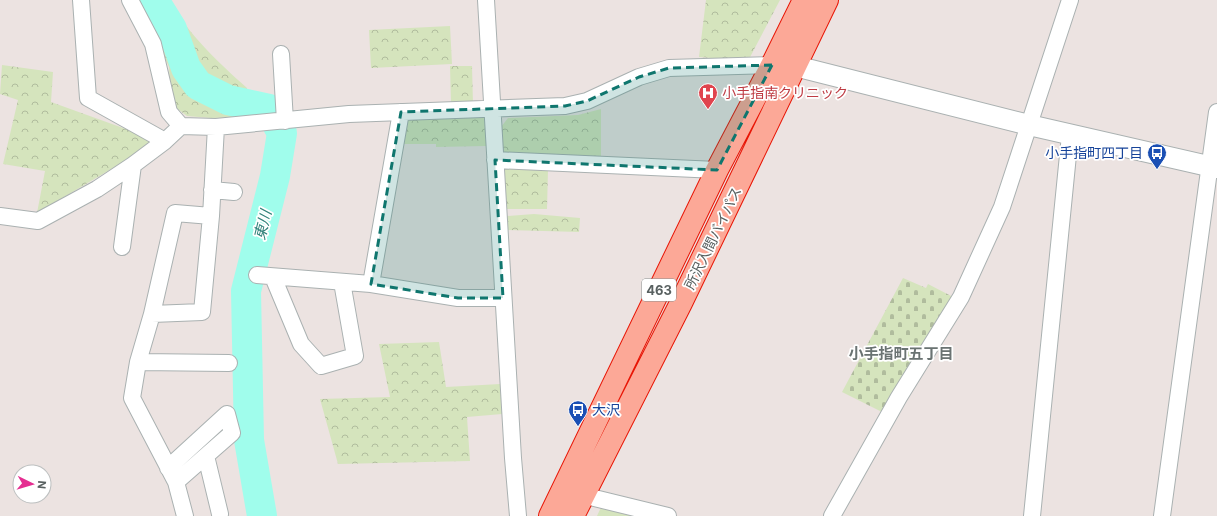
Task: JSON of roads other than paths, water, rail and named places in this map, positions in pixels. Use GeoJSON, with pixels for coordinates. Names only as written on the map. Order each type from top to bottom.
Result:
{"type":"FeatureCollection","features":[{"type":"Feature","properties":{"kind":"highway","name":"所沢入間バイパス"},"geometry":{"type":"LineString","coordinates":[[550,516],[717,170],[804,0]]}},
{"type":"Feature","properties":{"kind":"highway","name":"所沢入間バイパス"},"geometry":{"type":"LineString","coordinates":[[573,516],[582,495],[681,303],[827,0]]}},
{"type":"Feature","properties":{"kind":"street"},"geometry":{"type":"LineString","coordinates":[[81,0],[88,98],[164,141]]}},
{"type":"Feature","properties":{"kind":"street"},"geometry":{"type":"LineString","coordinates":[[130,0],[153,44],[169,112],[181,126]]}},
{"type":"Feature","properties":{"kind":"street"},"geometry":{"type":"LineString","coordinates":[[486,0],[503,298],[518,516]]}},
{"type":"Feature","properties":{"kind":"street"},"geometry":{"type":"LineString","coordinates":[[832,516],[899,397],[961,297],[1002,207],[1070,0]]}},
{"type":"Feature","properties":{"kind":"street"},"geometry":{"type":"LineString","coordinates":[[278,121],[281,54]]}},
{"type":"Feature","properties":{"kind":"street"},"geometry":{"type":"LineString","coordinates":[[0,216],[38,221],[97,189],[164,141],[181,126],[216,127],[349,114],[565,106],[587,101],[639,77],[669,68],[772,65],[794,66],[1070,135],[1213,168]]}},
{"type":"Feature","properties":{"kind":"street"},"geometry":{"type":"LineString","coordinates":[[371,284],[401,112]]}},
{"type":"Feature","properties":{"kind":"street"},"geometry":{"type":"LineString","coordinates":[[1162,516],[1213,168],[1217,112]]}},
{"type":"Feature","properties":{"kind":"street"},"geometry":{"type":"LineString","coordinates":[[152,314],[202,312],[211,216],[216,127]]}},
{"type":"Feature","properties":{"kind":"street"},"geometry":{"type":"LineString","coordinates":[[1032,516],[1070,135]]}},
{"type":"Feature","properties":{"kind":"street"},"geometry":{"type":"LineString","coordinates":[[495,160],[717,170]]}},
{"type":"Feature","properties":{"kind":"street"},"geometry":{"type":"LineString","coordinates":[[122,247],[132,165]]}},
{"type":"Feature","properties":{"kind":"street"},"geometry":{"type":"LineString","coordinates":[[212,190],[234,192]]}},
{"type":"Feature","properties":{"kind":"street"},"geometry":{"type":"LineString","coordinates":[[185,516],[172,475],[132,398],[138,362],[152,314],[175,213],[211,216]]}},
{"type":"Feature","properties":{"kind":"street"},"geometry":{"type":"LineString","coordinates":[[257,276],[371,284],[458,298],[503,298]]}},
{"type":"Feature","properties":{"kind":"street"},"geometry":{"type":"LineString","coordinates":[[273,277],[301,344],[320,366],[355,356],[342,282]]}},
{"type":"Feature","properties":{"kind":"street"},"geometry":{"type":"LineString","coordinates":[[138,362],[229,363]]}},
{"type":"Feature","properties":{"kind":"street"},"geometry":{"type":"LineString","coordinates":[[228,414],[232,433],[206,456],[172,475],[228,414]]}},
{"type":"Feature","properties":{"kind":"street"},"geometry":{"type":"LineString","coordinates":[[206,456],[220,514]]}},
{"type":"Feature","properties":{"kind":"street"},"geometry":{"type":"LineString","coordinates":[[582,495],[668,516]]}},
{"type":"Feature","properties":{"kind":"waterway","name":"東川"},"geometry":{"type":"LineString","coordinates":[[154,0],[172,29],[186,68],[198,85],[228,100],[269,109],[282,133],[275,176],[246,291],[249,440],[262,516]]}},
{"type":"Feature","properties":{"kind":"place","name":"小手指南クリニック"},"geometry":{"type":"Point","coordinates":[708,110]}},
{"type":"Feature","properties":{"kind":"place","name":"小手指町四丁目"},"geometry":{"type":"Point","coordinates":[1157,170]}},
{"type":"Feature","properties":{"kind":"place","name":"大沢"},"geometry":{"type":"Point","coordinates":[578,427]}},
{"type":"Feature","properties":{"kind":"district","name":"小手指町五丁目"},"geometry":{"type":"Point","coordinates":[901,354]}}]}
